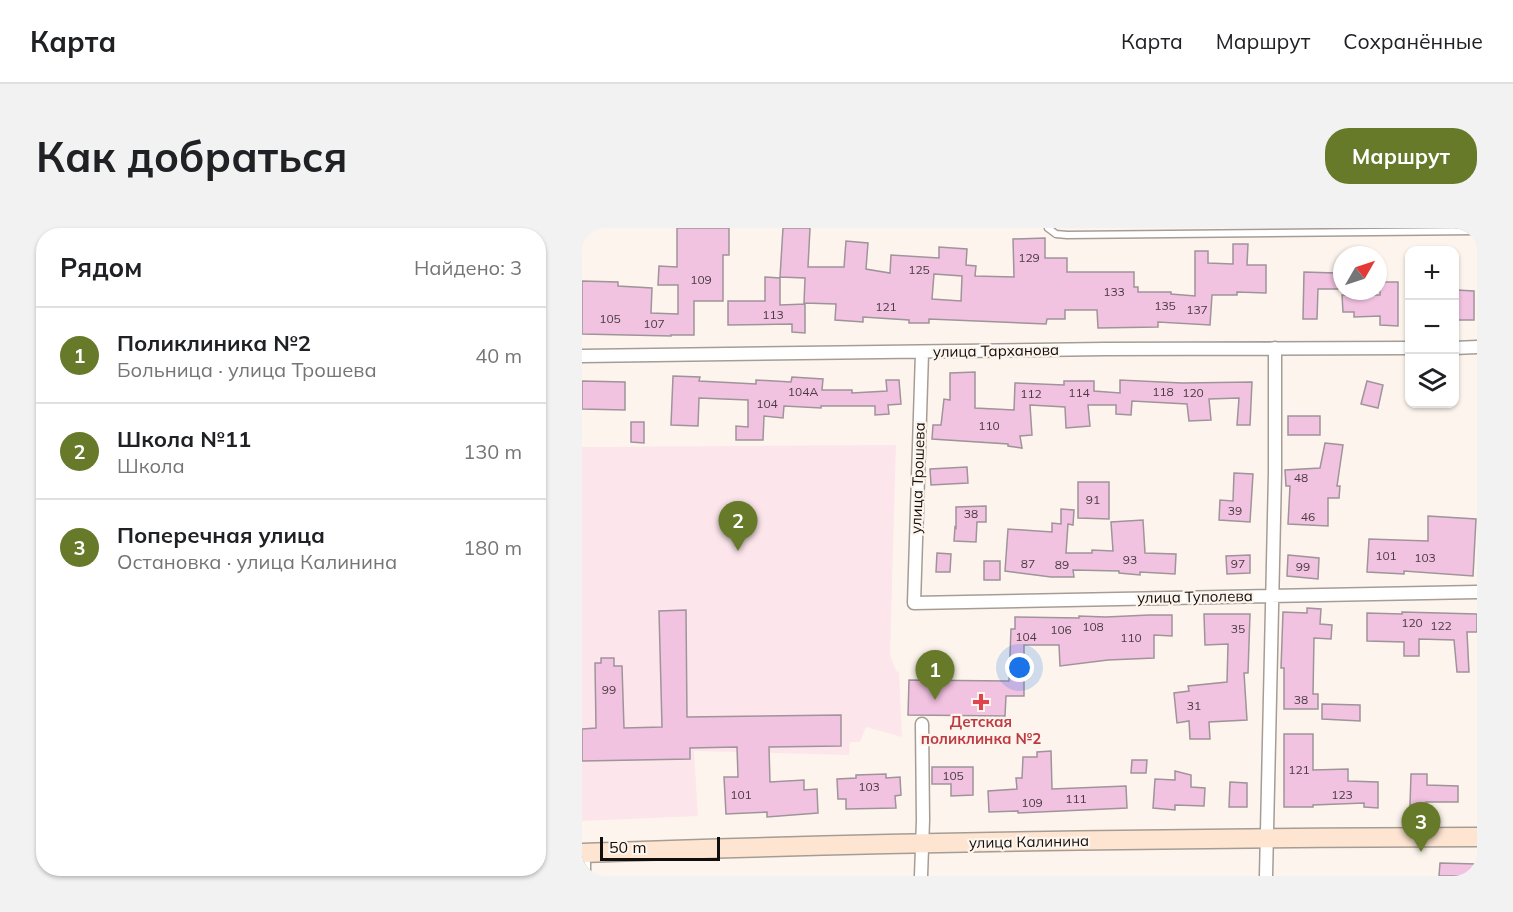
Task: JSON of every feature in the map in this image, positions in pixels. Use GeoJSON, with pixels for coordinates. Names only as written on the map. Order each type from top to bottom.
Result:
{"type":"FeatureCollection","features":[{"type":"Feature","properties":{"kind":"street"},"geometry":{"type":"LineString","coordinates":[[1459,348],[1477,347]]}},
{"type":"Feature","properties":{"kind":"street"},"geometry":{"type":"LineString","coordinates":[[1266,876],[1275,472],[1275,348]]}},
{"type":"Feature","properties":{"kind":"street","name":"улица Тарханова"},"geometry":{"type":"LineString","coordinates":[[582,356],[1106,349],[1405,348]]}},
{"type":"Feature","properties":{"kind":"street","name":"улица Трошева"},"geometry":{"type":"LineString","coordinates":[[914,603],[922,353]]}},
{"type":"Feature","properties":{"kind":"street","name":"улица Туполева"},"geometry":{"type":"LineString","coordinates":[[914,603],[1477,592]]}},
{"type":"Feature","properties":{"kind":"street"},"geometry":{"type":"LineString","coordinates":[[921,876],[922,724]]}},
{"type":"Feature","properties":{"kind":"street","name":"улица Калинина"},"geometry":{"type":"LineString","coordinates":[[583,853],[922,843],[1477,837]]}},
{"type":"Feature","properties":{"kind":"street"},"geometry":{"type":"LineString","coordinates":[[583,853],[584,876]]}},
{"type":"Feature","properties":{"kind":"lane"},"geometry":{"type":"LineString","coordinates":[[1048,228],[1056,234],[1067,235],[1477,231]]}},
{"type":"Feature","properties":{"kind":"shaded area"},"geometry":{"type":"Polygon","coordinates":[[[896,445],[890,655],[896,671],[899,672],[902,737],[866,727],[860,742],[850,742],[849,755],[694,751],[698,816],[582,821],[582,447],[896,445]]]}},
{"type":"Feature","properties":{"kind":"building"},"geometry":{"type":"Polygon","coordinates":[[[677,228],[729,228],[729,255],[723,255],[723,301],[694,301],[694,335],[582,334],[582,281],[618,282],[618,286],[652,288],[651,313],[678,314],[678,285],[658,285],[659,266],[677,267],[677,228]]]}},
{"type":"Feature","properties":{"kind":"building"},"geometry":{"type":"Polygon","coordinates":[[[783,228],[810,228],[808,267],[844,267],[846,241],[868,243],[866,269],[890,273],[891,255],[939,258],[939,247],[967,249],[966,265],[976,266],[975,276],[1014,277],[1013,239],[1045,238],[1045,258],[1067,258],[1067,272],[1134,272],[1134,287],[1138,287],[1138,292],[1171,292],[1171,294],[1195,296],[1195,251],[1208,251],[1208,263],[1233,264],[1233,244],[1248,244],[1247,265],[1266,265],[1266,293],[1237,292],[1237,295],[1212,295],[1210,325],[1158,322],[1158,327],[1098,328],[1097,310],[1065,310],[1065,319],[1047,319],[1046,324],[929,319],[929,323],[909,323],[909,320],[863,317],[863,322],[835,320],[836,304],[804,303],[805,278],[780,277],[783,228]],[[934,274],[932,299],[961,301],[962,276],[934,274]]]}},
{"type":"Feature","properties":{"kind":"building"},"geometry":{"type":"Polygon","coordinates":[[[1304,272],[1333,273],[1333,289],[1318,289],[1317,319],[1303,319],[1304,272]]]}},
{"type":"Feature","properties":{"kind":"building"},"geometry":{"type":"Polygon","coordinates":[[[765,277],[780,278],[780,305],[805,304],[805,333],[792,332],[792,324],[728,325],[728,301],[765,301],[765,277]]]}},
{"type":"Feature","properties":{"kind":"building"},"geometry":{"type":"Polygon","coordinates":[[[1387,282],[1398,282],[1398,326],[1380,325],[1380,316],[1354,317],[1354,312],[1343,312],[1342,300],[1387,300],[1387,282]]]}},
{"type":"Feature","properties":{"kind":"building"},"geometry":{"type":"Polygon","coordinates":[[[1459,290],[1474,291],[1474,320],[1459,320],[1459,290]]]}},
{"type":"Feature","properties":{"kind":"building"},"geometry":{"type":"Polygon","coordinates":[[[975,372],[975,408],[1014,410],[1015,383],[1064,385],[1064,381],[1094,381],[1094,391],[1120,393],[1120,380],[1182,383],[1252,382],[1250,425],[1237,425],[1239,398],[1209,399],[1211,420],[1189,421],[1187,404],[1132,401],[1131,415],[1116,414],[1116,405],[1088,405],[1090,426],[1066,428],[1065,407],[1030,405],[1032,435],[1020,436],[1022,448],[1008,446],[1008,444],[932,439],[933,425],[941,425],[944,399],[950,400],[950,373],[975,372]]]}},
{"type":"Feature","properties":{"kind":"building"},"geometry":{"type":"Polygon","coordinates":[[[673,376],[700,377],[699,381],[756,384],[756,380],[791,382],[792,377],[823,379],[822,390],[852,390],[852,393],[887,391],[886,380],[899,380],[901,404],[888,405],[889,414],[875,415],[875,406],[821,406],[821,408],[784,406],[783,418],[764,416],[763,440],[736,440],[736,426],[748,427],[748,400],[699,398],[698,426],[671,425],[673,376]]]}},
{"type":"Feature","properties":{"kind":"building"},"geometry":{"type":"Polygon","coordinates":[[[582,381],[625,382],[625,410],[582,409],[582,381]]]}},
{"type":"Feature","properties":{"kind":"building"},"geometry":{"type":"Polygon","coordinates":[[[1367,381],[1383,385],[1378,408],[1361,404],[1367,381]]]}},
{"type":"Feature","properties":{"kind":"building"},"geometry":{"type":"Polygon","coordinates":[[[1288,416],[1320,416],[1320,435],[1288,435],[1288,416]]]}},
{"type":"Feature","properties":{"kind":"building"},"geometry":{"type":"Polygon","coordinates":[[[631,422],[644,422],[644,443],[631,442],[631,422]]]}},
{"type":"Feature","properties":{"kind":"building"},"geometry":{"type":"Polygon","coordinates":[[[1325,443],[1343,445],[1337,486],[1340,486],[1339,498],[1328,498],[1328,526],[1288,524],[1290,486],[1286,486],[1285,470],[1320,468],[1325,443]]]}},
{"type":"Feature","properties":{"kind":"building"},"geometry":{"type":"Polygon","coordinates":[[[967,467],[968,483],[931,485],[930,469],[967,467]]]}},
{"type":"Feature","properties":{"kind":"building"},"geometry":{"type":"Polygon","coordinates":[[[1234,473],[1253,474],[1250,522],[1219,520],[1220,500],[1233,501],[1234,473]]]}},
{"type":"Feature","properties":{"kind":"building"},"geometry":{"type":"Polygon","coordinates":[[[1078,482],[1109,482],[1109,519],[1078,518],[1078,482]]]}},
{"type":"Feature","properties":{"kind":"building"},"geometry":{"type":"Polygon","coordinates":[[[986,506],[986,522],[977,522],[976,542],[954,541],[956,507],[986,506]]]}},
{"type":"Feature","properties":{"kind":"building"},"geometry":{"type":"Polygon","coordinates":[[[1061,509],[1074,510],[1073,525],[1068,524],[1066,553],[1092,553],[1092,550],[1113,551],[1111,522],[1143,520],[1145,553],[1176,554],[1175,574],[1140,572],[1140,575],[1119,573],[1119,571],[1073,570],[1074,577],[1051,577],[1005,571],[1008,529],[1052,532],[1052,523],[1061,524],[1061,509]]]}},
{"type":"Feature","properties":{"kind":"building"},"geometry":{"type":"Polygon","coordinates":[[[1428,516],[1476,519],[1473,576],[1404,571],[1404,574],[1367,572],[1369,539],[1428,541],[1428,516]]]}},
{"type":"Feature","properties":{"kind":"building"},"geometry":{"type":"Polygon","coordinates":[[[937,553],[951,554],[950,572],[936,572],[937,553]]]}},
{"type":"Feature","properties":{"kind":"building"},"geometry":{"type":"Polygon","coordinates":[[[1250,555],[1250,573],[1227,574],[1226,556],[1250,555]]]}},
{"type":"Feature","properties":{"kind":"building"},"geometry":{"type":"Polygon","coordinates":[[[1288,555],[1319,558],[1318,579],[1287,576],[1288,555]]]}},
{"type":"Feature","properties":{"kind":"building"},"geometry":{"type":"Polygon","coordinates":[[[984,561],[1000,561],[1000,580],[984,580],[984,561]]]}},
{"type":"Feature","properties":{"kind":"building"},"geometry":{"type":"Polygon","coordinates":[[[1307,608],[1321,609],[1320,624],[1332,625],[1331,639],[1314,638],[1313,694],[1318,694],[1318,709],[1284,709],[1284,668],[1281,668],[1283,612],[1307,613],[1307,608]]]}},
{"type":"Feature","properties":{"kind":"building"},"geometry":{"type":"Polygon","coordinates":[[[686,610],[687,717],[841,715],[841,746],[769,747],[770,782],[804,780],[804,790],[817,789],[818,813],[767,817],[767,812],[726,814],[724,777],[738,777],[737,747],[690,748],[690,759],[582,761],[582,729],[596,728],[595,663],[601,663],[601,658],[614,658],[614,666],[622,666],[624,728],[662,727],[659,611],[686,610]]]}},
{"type":"Feature","properties":{"kind":"building"},"geometry":{"type":"Polygon","coordinates":[[[1402,612],[1477,614],[1477,632],[1467,632],[1469,672],[1457,672],[1454,640],[1419,639],[1419,656],[1404,656],[1404,642],[1367,641],[1367,613],[1402,614],[1402,612]]]}},
{"type":"Feature","properties":{"kind":"building"},"geometry":{"type":"Polygon","coordinates":[[[1204,614],[1250,614],[1248,673],[1244,673],[1247,720],[1209,722],[1210,739],[1190,739],[1189,721],[1177,723],[1174,693],[1189,691],[1188,686],[1227,682],[1228,644],[1205,645],[1204,614]]]}},
{"type":"Feature","properties":{"kind":"building"},"geometry":{"type":"Polygon","coordinates":[[[1172,615],[1172,636],[1154,635],[1154,658],[1108,660],[1060,666],[1059,645],[1024,645],[1024,696],[1006,696],[1005,716],[908,715],[909,680],[1009,681],[1011,629],[1015,629],[1015,617],[1079,618],[1079,616],[1172,615]]]}},
{"type":"Feature","properties":{"kind":"building"},"geometry":{"type":"Polygon","coordinates":[[[1322,704],[1360,705],[1360,721],[1322,719],[1322,704]]]}},
{"type":"Feature","properties":{"kind":"building"},"geometry":{"type":"Polygon","coordinates":[[[1284,734],[1313,734],[1313,770],[1348,769],[1348,781],[1378,782],[1378,808],[1364,807],[1364,803],[1284,807],[1284,734]]]}},
{"type":"Feature","properties":{"kind":"building"},"geometry":{"type":"Polygon","coordinates":[[[1051,751],[1052,789],[1126,786],[1127,808],[1018,813],[1018,811],[989,812],[988,791],[1017,789],[1016,778],[1022,778],[1023,757],[1037,757],[1037,752],[1051,751]]]}},
{"type":"Feature","properties":{"kind":"building"},"geometry":{"type":"Polygon","coordinates":[[[1132,760],[1147,760],[1146,773],[1131,773],[1132,760]]]}},
{"type":"Feature","properties":{"kind":"building"},"geometry":{"type":"Polygon","coordinates":[[[932,767],[973,767],[973,795],[951,796],[951,784],[932,784],[932,767]]]}},
{"type":"Feature","properties":{"kind":"building"},"geometry":{"type":"Polygon","coordinates":[[[1175,771],[1191,775],[1191,787],[1205,788],[1204,806],[1175,805],[1175,810],[1153,808],[1155,779],[1175,780],[1175,771]]]}},
{"type":"Feature","properties":{"kind":"building"},"geometry":{"type":"Polygon","coordinates":[[[886,774],[886,778],[900,777],[901,795],[895,796],[896,808],[846,809],[846,799],[838,799],[837,779],[856,778],[856,775],[886,774]]]}},
{"type":"Feature","properties":{"kind":"building"},"geometry":{"type":"Polygon","coordinates":[[[1411,774],[1427,774],[1427,785],[1458,786],[1458,802],[1426,802],[1426,805],[1410,805],[1411,774]]]}},
{"type":"Feature","properties":{"kind":"building"},"geometry":{"type":"Polygon","coordinates":[[[1230,782],[1247,783],[1247,807],[1229,807],[1230,782]]]}},
{"type":"Feature","properties":{"kind":"building"},"geometry":{"type":"Polygon","coordinates":[[[1440,863],[1477,864],[1477,876],[1439,876],[1440,863]]]}},
{"type":"Feature","properties":{"kind":"place","name":"Школа №11"},"geometry":{"type":"Point","coordinates":[738,551]}},
{"type":"Feature","properties":{"kind":"place","name":"Поликлиника №2"},"geometry":{"type":"Point","coordinates":[935,700]}},
{"type":"Feature","properties":{"kind":"place","name":"Детская поликлинка №2"},"geometry":{"type":"Point","coordinates":[981,702]}},
{"type":"Feature","properties":{"kind":"place","name":"Поперечная улица"},"geometry":{"type":"Point","coordinates":[1421,852]}}]}
